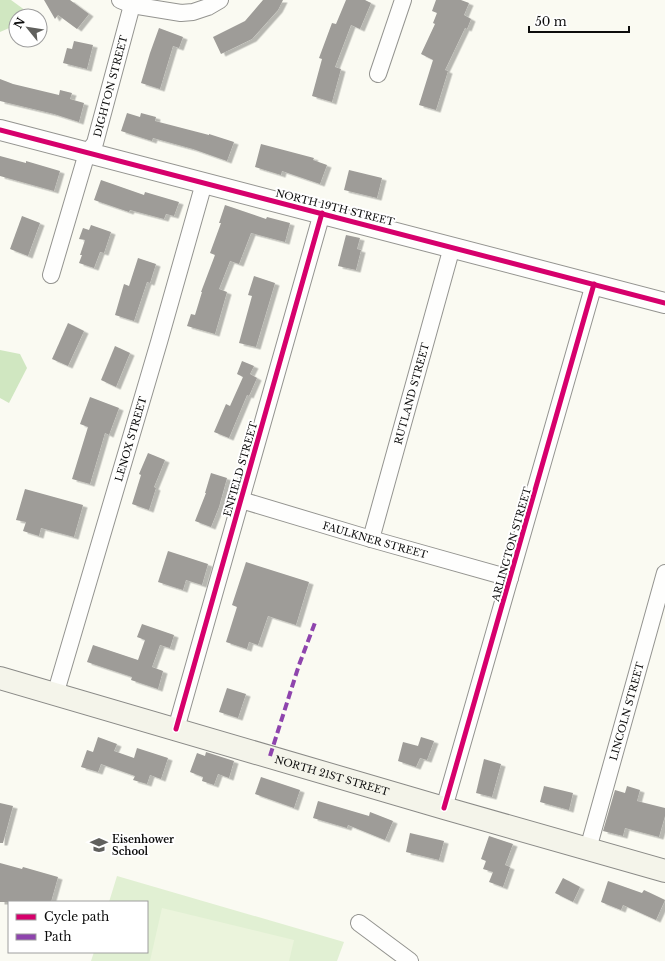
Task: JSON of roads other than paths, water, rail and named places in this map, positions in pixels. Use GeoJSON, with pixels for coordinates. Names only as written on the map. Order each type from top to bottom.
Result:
{"type":"FeatureCollection","features":[{"type":"Feature","properties":{"kind":"main road","name":"NORTH 21ST STREET"},"geometry":{"type":"LineString","coordinates":[[0,678],[665,871]]}},
{"type":"Feature","properties":{"kind":"street","name":"DIGHTON STREET"},"geometry":{"type":"LineString","coordinates":[[51,275],[87,153],[95,143],[126,2],[181,13],[193,12],[208,7],[220,0]]}},
{"type":"Feature","properties":{"kind":"street"},"geometry":{"type":"LineString","coordinates":[[378,74],[403,0]]}},
{"type":"Feature","properties":{"kind":"street","name":"NORTH 19TH STREET"},"geometry":{"type":"LineString","coordinates":[[0,130],[665,303]]}},
{"type":"Feature","properties":{"kind":"street","name":"LENOX STREET"},"geometry":{"type":"LineString","coordinates":[[55,695],[157,350],[204,183]]}},
{"type":"Feature","properties":{"kind":"street","name":"ENFIELD STREET"},"geometry":{"type":"LineString","coordinates":[[176,729],[322,213]]}},
{"type":"Feature","properties":{"kind":"street","name":"RUTLAND STREET"},"geometry":{"type":"LineString","coordinates":[[371,539],[452,247]]}},
{"type":"Feature","properties":{"kind":"street","name":"ARLINGTON STREET"},"geometry":{"type":"LineString","coordinates":[[444,808],[594,284]]}},
{"type":"Feature","properties":{"kind":"street","name":"FAULKNER STREET"},"geometry":{"type":"LineString","coordinates":[[241,500],[371,539],[510,578]]}},
{"type":"Feature","properties":{"kind":"street","name":"LINCOLN STREET"},"geometry":{"type":"LineString","coordinates":[[588,849],[665,573]]}},
{"type":"Feature","properties":{"kind":"street"},"geometry":{"type":"LineString","coordinates":[[359,923],[410,961]]}},
{"type":"Feature","properties":{"kind":"place","name":"Eisenhower School"},"geometry":{"type":"Point","coordinates":[99,845]}}]}
